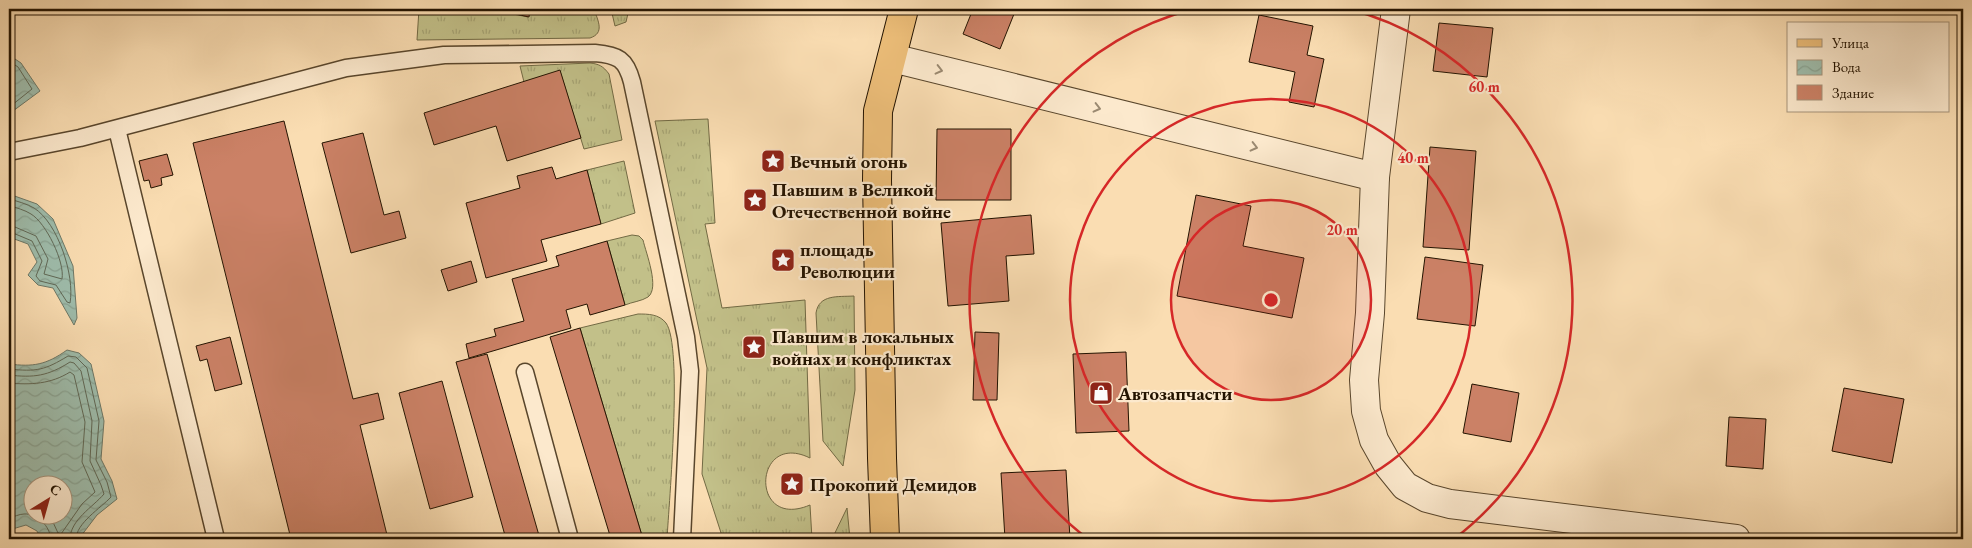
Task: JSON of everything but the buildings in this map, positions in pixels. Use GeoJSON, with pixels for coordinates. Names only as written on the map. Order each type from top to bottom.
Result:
{"type":"FeatureCollection","features":[{"type":"Feature","properties":{"kind":"main road"},"geometry":{"type":"LineString","coordinates":[[885,539],[882,448],[878,111],[904,9]]}},
{"type":"Feature","properties":{"kind":"street"},"geometry":{"type":"LineString","coordinates":[[1396,9],[1375,177],[1370,313],[1364,380],[1366,411],[1374,440],[1388,465],[1405,486],[1427,498],[1450,504],[1736,539]]}},
{"type":"Feature","properties":{"kind":"street"},"geometry":{"type":"LineString","coordinates":[[892,58],[1375,177]]}},
{"type":"Feature","properties":{"kind":"lane"},"geometry":{"type":"LineString","coordinates":[[9,152],[39,148],[117,129],[355,66],[444,55],[595,53],[610,54],[620,59],[628,69],[632,82],[686,337],[690,371],[682,539]]}},
{"type":"Feature","properties":{"kind":"lane"},"geometry":{"type":"LineString","coordinates":[[117,129],[216,539]]}},
{"type":"Feature","properties":{"kind":"lane"},"geometry":{"type":"LineString","coordinates":[[525,372],[570,539]]}},
{"type":"Feature","properties":{"kind":"green space"},"geometry":{"type":"Polygon","coordinates":[[[419,9],[488,9],[528,17],[530,9],[594,9],[599,30],[595,36],[590,38],[417,40],[419,9]]]}},
{"type":"Feature","properties":{"kind":"green space"},"geometry":{"type":"Polygon","coordinates":[[[611,9],[629,9],[626,22],[615,26],[611,9]]]}},
{"type":"Feature","properties":{"kind":"green space"},"geometry":{"type":"Polygon","coordinates":[[[590,63],[601,66],[609,74],[622,140],[584,149],[560,71],[524,82],[520,66],[590,63]]]}},
{"type":"Feature","properties":{"kind":"green space"},"geometry":{"type":"Polygon","coordinates":[[[708,119],[715,223],[705,224],[722,308],[805,300],[810,458],[791,453],[777,457],[769,467],[766,481],[768,494],[776,505],[790,509],[810,505],[812,539],[723,539],[702,474],[707,368],[655,121],[708,119]]]}},
{"type":"Feature","properties":{"kind":"green space"},"geometry":{"type":"Polygon","coordinates":[[[624,161],[635,213],[601,224],[587,170],[624,161]]]}},
{"type":"Feature","properties":{"kind":"green space"},"geometry":{"type":"Polygon","coordinates":[[[632,235],[639,236],[643,240],[653,286],[648,297],[625,305],[607,241],[632,235]]]}},
{"type":"Feature","properties":{"kind":"green space"},"geometry":{"type":"Polygon","coordinates":[[[854,296],[855,390],[843,466],[823,441],[816,313],[821,302],[825,300],[854,296]]]}},
{"type":"Feature","properties":{"kind":"green space"},"geometry":{"type":"Polygon","coordinates":[[[638,314],[649,314],[663,320],[671,337],[674,361],[674,426],[667,539],[643,539],[580,328],[638,314]]]}},
{"type":"Feature","properties":{"kind":"green space"},"geometry":{"type":"Polygon","coordinates":[[[847,508],[850,539],[832,539],[847,508]]]}},
{"type":"Feature","properties":{"kind":"water"},"geometry":{"type":"Polygon","coordinates":[[[9,55],[21,63],[40,91],[13,111],[9,111],[9,55]]]}},
{"type":"Feature","properties":{"kind":"water"},"geometry":{"type":"Polygon","coordinates":[[[9,194],[37,204],[53,219],[73,266],[77,318],[74,325],[53,288],[38,285],[28,275],[37,262],[28,244],[9,237],[9,194]]]}},
{"type":"Feature","properties":{"kind":"water"},"geometry":{"type":"Polygon","coordinates":[[[67,350],[79,353],[91,364],[104,421],[101,459],[112,481],[117,499],[97,515],[81,536],[81,539],[41,539],[37,531],[28,526],[72,526],[72,476],[22,476],[23,526],[9,530],[9,364],[32,365],[52,359],[67,350]]]}},
{"type":"Feature","properties":{"kind":"place","name":"Вечный огонь"},"geometry":{"type":"Point","coordinates":[773,161]}},
{"type":"Feature","properties":{"kind":"place","name":"Павшим в Великой Отечественной войне"},"geometry":{"type":"Point","coordinates":[755,200]}},
{"type":"Feature","properties":{"kind":"place","name":"площадь Революции"},"geometry":{"type":"Point","coordinates":[783,260]}},
{"type":"Feature","properties":{"kind":"place","name":"Павшим в локальных войнах и конфликтах"},"geometry":{"type":"Point","coordinates":[754,347]}},
{"type":"Feature","properties":{"kind":"place","name":"Автозапчасти"},"geometry":{"type":"Point","coordinates":[1101,393]}},
{"type":"Feature","properties":{"kind":"place","name":"Прокопий Демидов"},"geometry":{"type":"Point","coordinates":[792,484]}}]}
